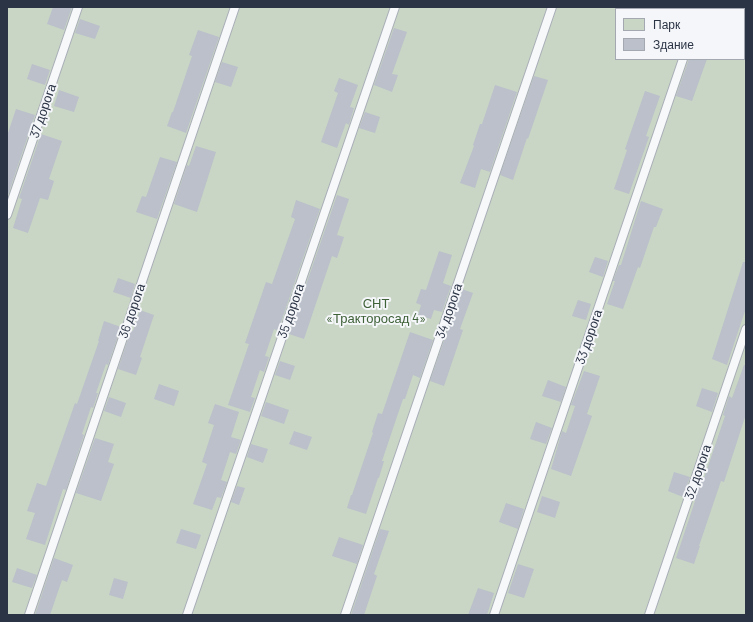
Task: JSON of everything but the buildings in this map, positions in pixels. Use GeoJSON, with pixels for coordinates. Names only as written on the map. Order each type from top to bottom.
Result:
{"type":"FeatureCollection","features":[{"type":"Feature","properties":{"kind":"lane","name":"37 дорога"},"geometry":{"type":"LineString","coordinates":[[7,215],[78,7]]}},
{"type":"Feature","properties":{"kind":"lane","name":"36 дорога"},"geometry":{"type":"LineString","coordinates":[[29,615],[235,7]]}},
{"type":"Feature","properties":{"kind":"lane","name":"35 дорога"},"geometry":{"type":"LineString","coordinates":[[187,615],[395,7]]}},
{"type":"Feature","properties":{"kind":"lane","name":"34 дорога"},"geometry":{"type":"LineString","coordinates":[[345,615],[552,7]]}},
{"type":"Feature","properties":{"kind":"lane","name":"33 дорога"},"geometry":{"type":"LineString","coordinates":[[494,615],[683,60]]}},
{"type":"Feature","properties":{"kind":"lane","name":"32 дорога"},"geometry":{"type":"LineString","coordinates":[[649,615],[746,329]]}},
{"type":"Feature","properties":{"kind":"green space","name":"СНТ «Тракторосад 4»"},"geometry":{"type":"Polygon","coordinates":[[[7,7],[746,7],[746,615],[7,615],[7,7]]]}}]}
